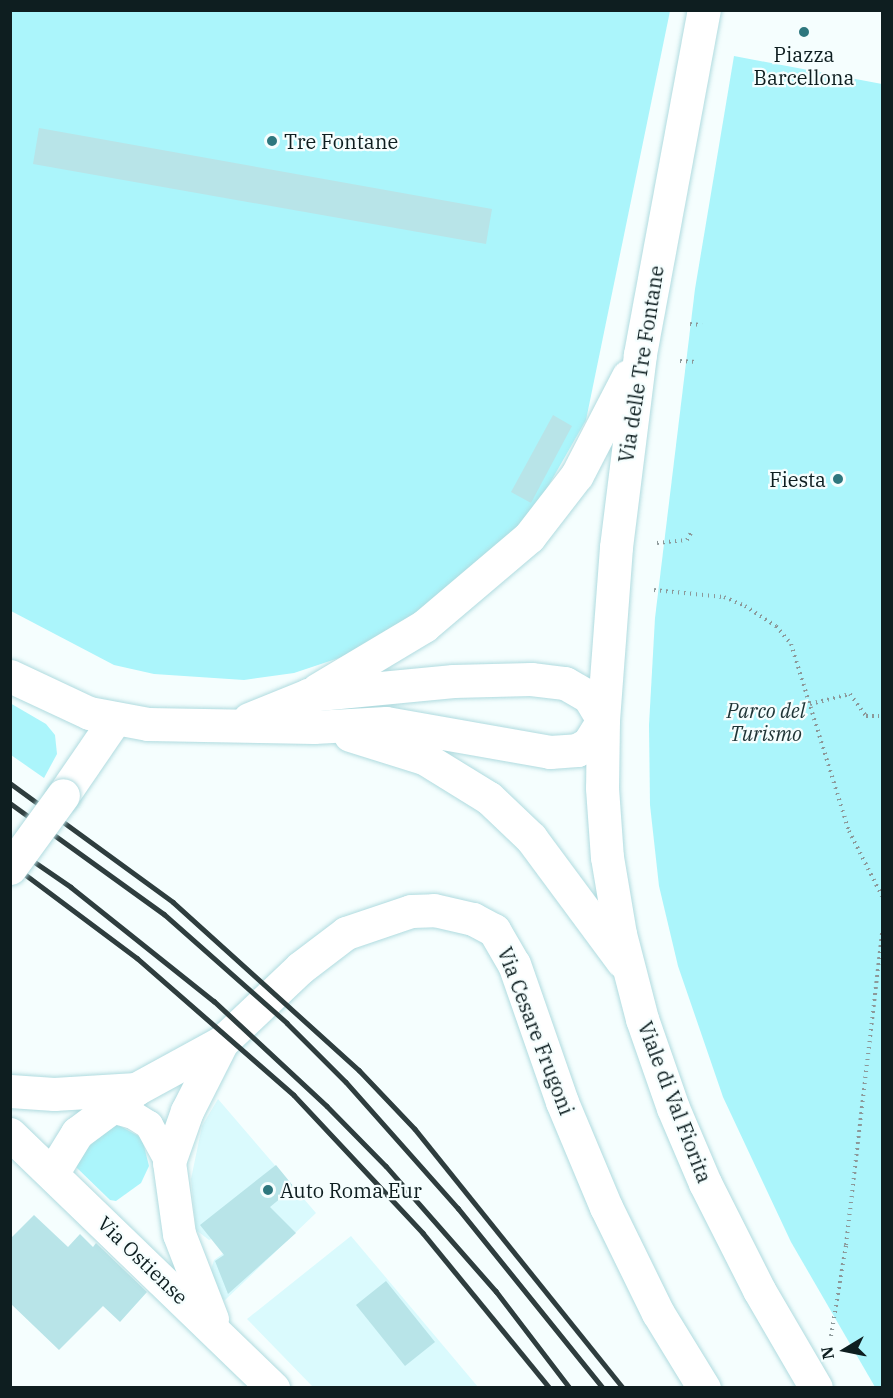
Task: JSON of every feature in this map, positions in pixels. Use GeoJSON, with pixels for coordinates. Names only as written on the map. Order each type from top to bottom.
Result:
{"type":"FeatureCollection","features":[{"type":"Feature","properties":{"kind":"main road","name":"Via delle Tre Fontane"},"geometry":{"type":"LineString","coordinates":[[10,676],[63,703],[115,719],[173,727],[239,723],[314,727],[412,725],[563,752],[588,744],[603,720],[616,547],[640,354],[704,10]]}},
{"type":"Feature","properties":{"kind":"main road"},"geometry":{"type":"LineString","coordinates":[[308,695],[424,626],[529,537],[577,475],[640,354]]}},
{"type":"Feature","properties":{"kind":"main road","name":"Via delle Tre Fontane"},"geometry":{"type":"LineString","coordinates":[[239,723],[308,695],[453,681],[540,680],[576,686],[590,698],[603,720]]}},
{"type":"Feature","properties":{"kind":"main road"},"geometry":{"type":"LineString","coordinates":[[10,868],[115,719]]}},
{"type":"Feature","properties":{"kind":"main road","name":"Viale di Val Fiorita"},"geometry":{"type":"LineString","coordinates":[[603,720],[604,829],[629,969],[661,1077],[705,1183],[759,1290],[816,1388]]}},
{"type":"Feature","properties":{"kind":"main road"},"geometry":{"type":"LineString","coordinates":[[314,727],[424,758],[489,798],[531,838],[629,969]]}},
{"type":"Feature","properties":{"kind":"main road","name":"Via Cesare Frugoni"},"geometry":{"type":"LineString","coordinates":[[222,1042],[321,949],[365,924],[399,913],[434,910],[473,919],[494,930],[514,964],[562,1102],[613,1222],[658,1313],[704,1388]]}},
{"type":"Feature","properties":{"kind":"main road"},"geometry":{"type":"LineString","coordinates":[[53,1172],[77,1133],[124,1099],[222,1042]]}},
{"type":"Feature","properties":{"kind":"main road"},"geometry":{"type":"LineString","coordinates":[[217,1332],[179,1234],[169,1162],[187,1111],[222,1042]]}},
{"type":"Feature","properties":{"kind":"main road"},"geometry":{"type":"LineString","coordinates":[[10,1090],[124,1099]]}},
{"type":"Feature","properties":{"kind":"main road","name":"Via Ostiense"},"geometry":{"type":"LineString","coordinates":[[10,1134],[53,1172],[273,1388]]}},
{"type":"Feature","properties":{"kind":"street"},"geometry":{"type":"LineString","coordinates":[[124,1099],[133,1115],[148,1125],[169,1162]]}},
{"type":"Feature","properties":{"kind":"path"},"geometry":{"type":"LineString","coordinates":[[690,324],[702,325]]}},
{"type":"Feature","properties":{"kind":"path"},"geometry":{"type":"LineString","coordinates":[[680,361],[697,362]]}},
{"type":"Feature","properties":{"kind":"path"},"geometry":{"type":"LineString","coordinates":[[657,543],[687,540],[692,531]]}},
{"type":"Feature","properties":{"kind":"path"},"geometry":{"type":"LineString","coordinates":[[654,590],[724,597],[762,615],[790,644],[849,831],[882,896]]}},
{"type":"Feature","properties":{"kind":"path"},"geometry":{"type":"LineString","coordinates":[[810,704],[850,694],[866,716],[882,716]]}},
{"type":"Feature","properties":{"kind":"path"},"geometry":{"type":"LineString","coordinates":[[831,1336],[846,1245],[882,932]]}},
{"type":"Feature","properties":{"kind":"shaded area"},"geometry":{"type":"Polygon","coordinates":[[[218,1099],[316,1213],[224,1301],[210,1273],[214,1260],[224,1253],[219,1236],[209,1240],[196,1230],[191,1179],[202,1126],[218,1099]]]}},
{"type":"Feature","properties":{"kind":"shaded area"},"geometry":{"type":"Polygon","coordinates":[[[351,1236],[478,1387],[313,1387],[247,1319],[351,1236]]]}},
{"type":"Feature","properties":{"kind":"green space"},"geometry":{"type":"Polygon","coordinates":[[[10,11],[670,11],[586,420],[526,525],[454,590],[351,654],[294,673],[244,680],[154,674],[114,665],[11,611],[10,11]]]}},
{"type":"Feature","properties":{"kind":"green space","name":"Parco del Turismo"},"geometry":{"type":"Polygon","coordinates":[[[734,56],[882,84],[882,1387],[875,1387],[791,1242],[723,1097],[678,966],[659,886],[650,805],[649,725],[655,618],[695,289],[734,56]]]}},
{"type":"Feature","properties":{"kind":"green space"},"geometry":{"type":"Polygon","coordinates":[[[10,703],[46,724],[55,735],[57,754],[44,778],[11,755],[10,703]]]}},
{"type":"Feature","properties":{"kind":"green space"},"geometry":{"type":"Polygon","coordinates":[[[118,1125],[142,1138],[149,1166],[141,1183],[116,1201],[110,1200],[75,1166],[75,1157],[107,1126],[118,1125]]]}},
{"type":"Feature","properties":{"kind":"building"},"geometry":{"type":"Polygon","coordinates":[[[39,128],[492,209],[486,244],[33,164],[39,128]]]}},
{"type":"Feature","properties":{"kind":"building"},"geometry":{"type":"Polygon","coordinates":[[[553,415],[572,426],[531,503],[511,492],[553,415]]]}},
{"type":"Feature","properties":{"kind":"building"},"geometry":{"type":"Polygon","coordinates":[[[276,1165],[294,1187],[270,1207],[296,1233],[228,1294],[215,1261],[224,1255],[200,1225],[276,1165]]]}},
{"type":"Feature","properties":{"kind":"building"},"geometry":{"type":"Polygon","coordinates":[[[34,1215],[68,1247],[80,1234],[93,1247],[96,1243],[147,1292],[120,1322],[103,1306],[59,1350],[10,1303],[10,1239],[34,1215]]]}},
{"type":"Feature","properties":{"kind":"building"},"geometry":{"type":"Polygon","coordinates":[[[386,1281],[435,1342],[405,1366],[356,1305],[386,1281]]]}},
{"type":"Feature","properties":{"kind":"railway"},"geometry":{"type":"LineString","coordinates":[[10,783],[173,902],[359,1070],[415,1129],[623,1388]]}},
{"type":"Feature","properties":{"kind":"railway"},"geometry":{"type":"LineString","coordinates":[[10,803],[164,914],[287,1023],[346,1082],[458,1208],[603,1388]]}},
{"type":"Feature","properties":{"kind":"railway"},"geometry":{"type":"LineString","coordinates":[[10,845],[71,887],[214,1001],[327,1106],[386,1166],[496,1291],[570,1388]]}},
{"type":"Feature","properties":{"kind":"railway"},"geometry":{"type":"LineString","coordinates":[[10,863],[137,958],[294,1095],[423,1233],[550,1388]]}},
{"type":"Feature","properties":{"kind":"place","name":"Piazza Barcellona"},"geometry":{"type":"Point","coordinates":[804,32]}},
{"type":"Feature","properties":{"kind":"place","name":"Tre Fontane"},"geometry":{"type":"Point","coordinates":[272,141]}},
{"type":"Feature","properties":{"kind":"place","name":"Fiesta"},"geometry":{"type":"Point","coordinates":[838,479]}},
{"type":"Feature","properties":{"kind":"place","name":"Auto Roma Eur"},"geometry":{"type":"Point","coordinates":[268,1190]}}]}
